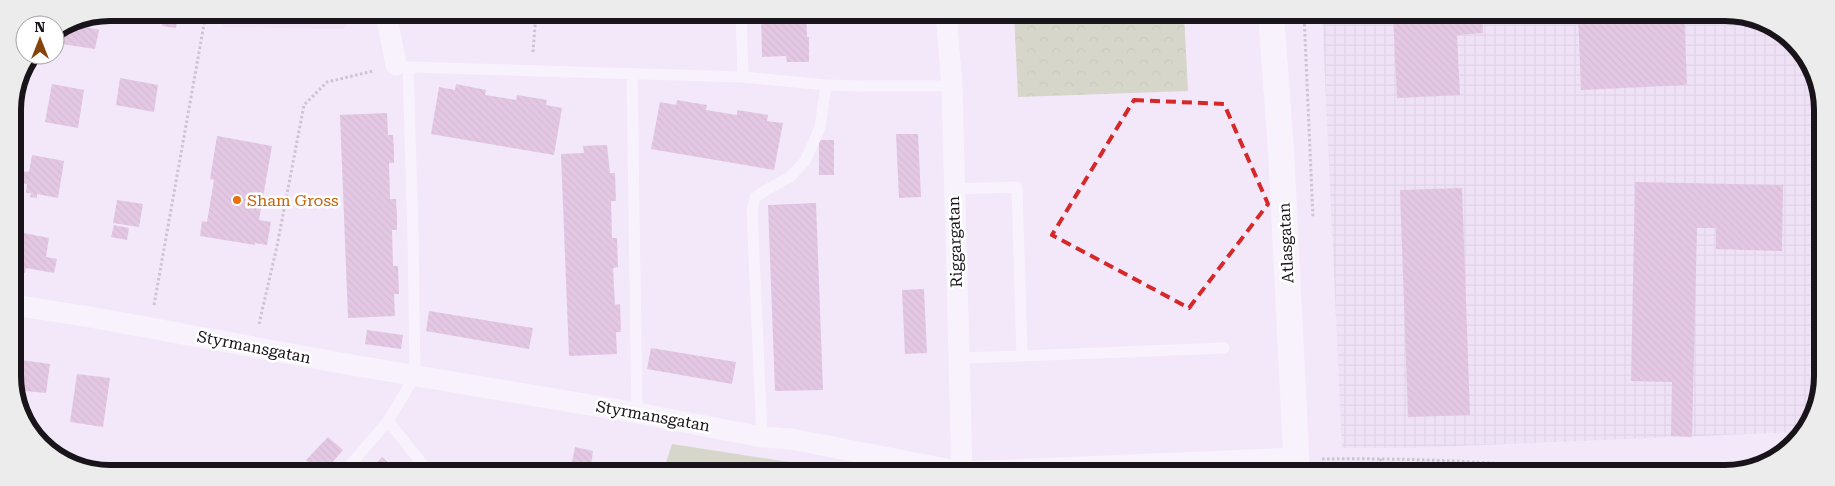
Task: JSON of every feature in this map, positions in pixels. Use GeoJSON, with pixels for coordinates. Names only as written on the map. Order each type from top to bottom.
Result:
{"type":"FeatureCollection","features":[{"type":"Feature","properties":{"kind":"street"},"geometry":{"type":"LineString","coordinates":[[388,21],[402,66]]}},
{"type":"Feature","properties":{"kind":"street","name":"Riggargatan"},"geometry":{"type":"LineString","coordinates":[[947,21],[952,86],[962,465]]}},
{"type":"Feature","properties":{"kind":"street","name":"Atlasgatan"},"geometry":{"type":"LineString","coordinates":[[1272,21],[1304,463]]}},
{"type":"Feature","properties":{"kind":"street","name":"Styrmansgatan"},"geometry":{"type":"LineString","coordinates":[[21,306],[415,376],[637,413],[762,437],[791,439],[926,465]]}},
{"type":"Feature","properties":{"kind":"street","name":"Styrmansgatan"},"geometry":{"type":"LineString","coordinates":[[1245,465],[1304,463]]}},
{"type":"Feature","properties":{"kind":"lane"},"geometry":{"type":"LineString","coordinates":[[741,21],[743,77]]}},
{"type":"Feature","properties":{"kind":"lane"},"geometry":{"type":"LineString","coordinates":[[350,465],[388,421],[415,376],[414,235],[402,66],[743,77],[826,85],[952,86]]}},
{"type":"Feature","properties":{"kind":"lane"},"geometry":{"type":"LineString","coordinates":[[632,74],[637,413]]}},
{"type":"Feature","properties":{"kind":"lane"},"geometry":{"type":"LineString","coordinates":[[762,437],[752,210],[755,198],[790,177],[805,161],[820,128],[826,85]]}},
{"type":"Feature","properties":{"kind":"lane"},"geometry":{"type":"LineString","coordinates":[[954,189],[1016,187],[1022,356]]}},
{"type":"Feature","properties":{"kind":"lane"},"geometry":{"type":"LineString","coordinates":[[959,358],[1224,348]]}},
{"type":"Feature","properties":{"kind":"lane"},"geometry":{"type":"LineString","coordinates":[[388,421],[423,465]]}},
{"type":"Feature","properties":{"kind":"path"},"geometry":{"type":"LineString","coordinates":[[150,328],[205,21]]}},
{"type":"Feature","properties":{"kind":"path"},"geometry":{"type":"LineString","coordinates":[[532,71],[535,21]]}},
{"type":"Feature","properties":{"kind":"path"},"geometry":{"type":"LineString","coordinates":[[254,347],[278,246],[304,105],[327,82],[402,66]]}},
{"type":"Feature","properties":{"kind":"path"},"geometry":{"type":"LineString","coordinates":[[1304,463],[1381,459],[1520,465]]}},
{"type":"Feature","properties":{"kind":"path"},"geometry":{"type":"LineString","coordinates":[[1377,465],[1381,459]]}},
{"type":"Feature","properties":{"kind":"highlighted area"},"geometry":{"type":"Polygon","coordinates":[[[1134,100],[1224,104],[1268,204],[1189,308],[1052,235],[1134,100]]]}},
{"type":"Feature","properties":{"kind":"shaded area"},"geometry":{"type":"Polygon","coordinates":[[[224,21],[348,21],[343,29],[223,27],[224,21]]]}},
{"type":"Feature","properties":{"kind":"shaded area"},"geometry":{"type":"Polygon","coordinates":[[[1322,21],[1731,21],[1759,28],[1788,47],[1807,76],[1811,87],[1814,110],[1814,376],[1811,399],[1802,420],[1794,432],[1408,448],[1342,448],[1322,21]]]}},
{"type":"Feature","properties":{"kind":"green space"},"geometry":{"type":"Polygon","coordinates":[[[1014,21],[1184,21],[1188,91],[1018,97],[1014,21]]]}},
{"type":"Feature","properties":{"kind":"green space"},"geometry":{"type":"Polygon","coordinates":[[[672,444],[808,465],[665,465],[672,444]]]}},
{"type":"Feature","properties":{"kind":"green space"},"geometry":{"type":"Polygon","coordinates":[[[1324,464],[1364,465],[1324,465],[1324,464]]]}},
{"type":"Feature","properties":{"kind":"building"},"geometry":{"type":"Polygon","coordinates":[[[163,21],[177,21],[176,28],[162,26],[163,21]]]}},
{"type":"Feature","properties":{"kind":"building"},"geometry":{"type":"Polygon","coordinates":[[[761,21],[806,21],[807,37],[809,37],[809,62],[787,62],[786,56],[762,57],[761,21]]]}},
{"type":"Feature","properties":{"kind":"building"},"geometry":{"type":"Polygon","coordinates":[[[1393,21],[1482,21],[1483,33],[1457,35],[1460,95],[1397,98],[1393,21]]]}},
{"type":"Feature","properties":{"kind":"building"},"geometry":{"type":"Polygon","coordinates":[[[1578,21],[1684,21],[1687,85],[1581,90],[1578,21]]]}},
{"type":"Feature","properties":{"kind":"building"},"geometry":{"type":"Polygon","coordinates":[[[86,24],[86,27],[99,30],[95,49],[65,44],[65,34],[86,24]]]}},
{"type":"Feature","properties":{"kind":"building"},"geometry":{"type":"Polygon","coordinates":[[[120,78],[158,85],[154,112],[116,105],[120,78]]]}},
{"type":"Feature","properties":{"kind":"building"},"geometry":{"type":"Polygon","coordinates":[[[52,84],[84,90],[78,128],[45,122],[52,84]]]}},
{"type":"Feature","properties":{"kind":"building"},"geometry":{"type":"Polygon","coordinates":[[[456,84],[486,90],[485,95],[516,100],[517,95],[547,100],[546,105],[562,108],[554,155],[431,134],[439,87],[455,90],[456,84]]]}},
{"type":"Feature","properties":{"kind":"building"},"geometry":{"type":"Polygon","coordinates":[[[677,100],[707,105],[706,110],[737,115],[737,110],[768,115],[767,121],[783,123],[774,170],[651,149],[660,102],[676,105],[677,100]]]}},
{"type":"Feature","properties":{"kind":"building"},"geometry":{"type":"Polygon","coordinates":[[[387,113],[388,135],[393,135],[394,150],[394,163],[389,163],[390,199],[396,199],[397,216],[397,230],[392,230],[393,266],[398,266],[399,294],[394,294],[395,316],[348,318],[340,115],[387,113]]]}},
{"type":"Feature","properties":{"kind":"building"},"geometry":{"type":"Polygon","coordinates":[[[896,134],[918,134],[921,197],[899,198],[896,134]]]}},
{"type":"Feature","properties":{"kind":"building","name":"Sham Gross"},"geometry":{"type":"Polygon","coordinates":[[[217,136],[272,146],[259,220],[271,222],[267,245],[255,243],[255,245],[200,236],[202,221],[207,222],[214,180],[210,179],[217,136]]]}},
{"type":"Feature","properties":{"kind":"building"},"geometry":{"type":"Polygon","coordinates":[[[819,140],[834,140],[834,175],[819,175],[819,140]]]}},
{"type":"Feature","properties":{"kind":"building"},"geometry":{"type":"Polygon","coordinates":[[[607,145],[610,173],[615,173],[616,201],[611,201],[612,238],[617,238],[618,267],[613,268],[615,305],[620,304],[621,332],[616,332],[617,354],[569,356],[561,154],[584,153],[583,146],[607,145]]]}},
{"type":"Feature","properties":{"kind":"building"},"geometry":{"type":"Polygon","coordinates":[[[32,155],[64,161],[58,198],[37,194],[37,198],[30,197],[31,193],[26,193],[27,184],[21,183],[21,171],[29,172],[32,155]]]}},
{"type":"Feature","properties":{"kind":"building"},"geometry":{"type":"Polygon","coordinates":[[[1635,182],[1783,185],[1782,251],[1716,249],[1716,228],[1697,228],[1692,437],[1671,436],[1672,382],[1631,381],[1635,182]]]}},
{"type":"Feature","properties":{"kind":"building"},"geometry":{"type":"Polygon","coordinates":[[[1462,188],[1470,415],[1408,417],[1400,190],[1462,188]]]}},
{"type":"Feature","properties":{"kind":"building"},"geometry":{"type":"Polygon","coordinates":[[[117,200],[143,204],[139,227],[113,223],[117,200]]]}},
{"type":"Feature","properties":{"kind":"building"},"geometry":{"type":"Polygon","coordinates":[[[816,203],[823,390],[775,391],[768,205],[816,203]]]}},
{"type":"Feature","properties":{"kind":"building"},"geometry":{"type":"Polygon","coordinates":[[[114,225],[129,228],[127,240],[111,237],[114,225]]]}},
{"type":"Feature","properties":{"kind":"building"},"geometry":{"type":"Polygon","coordinates":[[[21,232],[49,238],[46,257],[57,259],[54,273],[26,268],[25,273],[21,272],[21,232]]]}},
{"type":"Feature","properties":{"kind":"building"},"geometry":{"type":"Polygon","coordinates":[[[924,289],[927,353],[905,354],[902,290],[924,289]]]}},
{"type":"Feature","properties":{"kind":"building"},"geometry":{"type":"Polygon","coordinates":[[[429,311],[533,328],[529,349],[426,331],[429,311]]]}},
{"type":"Feature","properties":{"kind":"building"},"geometry":{"type":"Polygon","coordinates":[[[367,330],[403,335],[401,349],[365,344],[367,330]]]}},
{"type":"Feature","properties":{"kind":"building"},"geometry":{"type":"Polygon","coordinates":[[[651,348],[736,362],[732,384],[647,369],[651,348]]]}},
{"type":"Feature","properties":{"kind":"building"},"geometry":{"type":"Polygon","coordinates":[[[21,360],[50,364],[46,393],[23,391],[21,360]]]}},
{"type":"Feature","properties":{"kind":"building"},"geometry":{"type":"Polygon","coordinates":[[[77,374],[110,378],[103,427],[70,422],[77,374]]]}},
{"type":"Feature","properties":{"kind":"building"},"geometry":{"type":"Polygon","coordinates":[[[328,437],[343,450],[330,465],[311,465],[306,460],[328,437]]]}},
{"type":"Feature","properties":{"kind":"building"},"geometry":{"type":"Polygon","coordinates":[[[575,447],[593,451],[591,465],[571,465],[575,447]]]}},
{"type":"Feature","properties":{"kind":"building"},"geometry":{"type":"Polygon","coordinates":[[[382,457],[391,465],[375,465],[382,457]]]}},
{"type":"Feature","properties":{"kind":"place","name":"Sham Gross"},"geometry":{"type":"Point","coordinates":[237,200]}}]}
